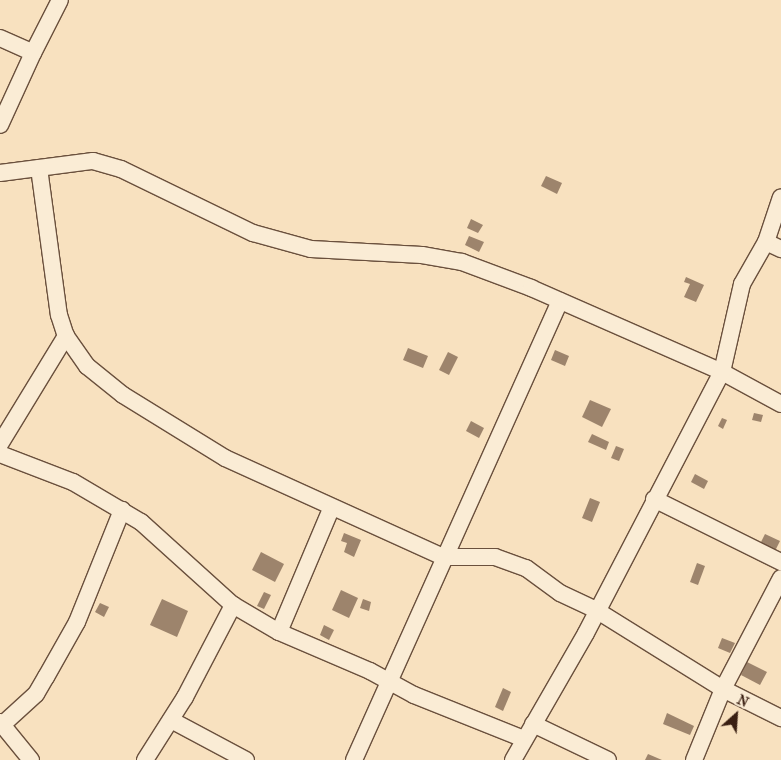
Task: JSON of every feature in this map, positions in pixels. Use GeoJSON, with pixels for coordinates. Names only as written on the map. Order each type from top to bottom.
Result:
{"type":"FeatureCollection","features":[{"type":"Feature","properties":{"kind":"street"},"geometry":{"type":"LineString","coordinates":[[0,124],[60,0]]}},
{"type":"Feature","properties":{"kind":"street"},"geometry":{"type":"LineString","coordinates":[[0,38],[33,53]]}},
{"type":"Feature","properties":{"kind":"street"},"geometry":{"type":"LineString","coordinates":[[0,173],[93,162],[121,169],[254,233],[311,249],[422,254],[462,262],[560,301],[722,372],[781,404]]}},
{"type":"Feature","properties":{"kind":"street"},"geometry":{"type":"LineString","coordinates":[[39,168],[59,315],[66,336],[87,366],[123,395],[225,458],[331,509],[442,557],[495,557],[526,568],[577,603],[596,610],[723,689],[781,718]]}},
{"type":"Feature","properties":{"kind":"street"},"geometry":{"type":"LineString","coordinates":[[513,760],[596,610],[722,372],[742,284],[766,242],[781,197]]}},
{"type":"Feature","properties":{"kind":"street"},"geometry":{"type":"LineString","coordinates":[[766,242],[781,249]]}},
{"type":"Feature","properties":{"kind":"street"},"geometry":{"type":"LineString","coordinates":[[354,760],[442,557],[560,301]]}},
{"type":"Feature","properties":{"kind":"street"},"geometry":{"type":"LineString","coordinates":[[0,444],[66,336]]}},
{"type":"Feature","properties":{"kind":"street"},"geometry":{"type":"LineString","coordinates":[[0,454],[73,482],[141,522],[233,605],[279,632],[389,682],[524,739]]}},
{"type":"Feature","properties":{"kind":"street"},"geometry":{"type":"LineString","coordinates":[[654,500],[781,562]]}},
{"type":"Feature","properties":{"kind":"street"},"geometry":{"type":"LineString","coordinates":[[279,632],[331,509]]}},
{"type":"Feature","properties":{"kind":"street"},"geometry":{"type":"LineString","coordinates":[[31,760],[1,723],[36,694],[46,677],[77,622],[122,510]]}},
{"type":"Feature","properties":{"kind":"street"},"geometry":{"type":"LineString","coordinates":[[694,760],[723,689],[781,578]]}},
{"type":"Feature","properties":{"kind":"street"},"geometry":{"type":"LineString","coordinates":[[145,760],[171,720],[233,605]]}},
{"type":"Feature","properties":{"kind":"street"},"geometry":{"type":"LineString","coordinates":[[171,720],[246,760]]}},
{"type":"Feature","properties":{"kind":"street"},"geometry":{"type":"LineString","coordinates":[[533,724],[608,760]]}},
{"type":"Feature","properties":{"kind":"building"},"geometry":{"type":"Polygon","coordinates":[[[546,176],[562,183],[557,194],[541,186],[546,176]]]}},
{"type":"Feature","properties":{"kind":"building"},"geometry":{"type":"Polygon","coordinates":[[[471,219],[483,225],[478,233],[467,228],[471,219]]]}},
{"type":"Feature","properties":{"kind":"building"},"geometry":{"type":"Polygon","coordinates":[[[469,236],[484,242],[479,252],[465,245],[469,236]]]}},
{"type":"Feature","properties":{"kind":"building"},"geometry":{"type":"Polygon","coordinates":[[[686,277],[704,285],[696,302],[684,297],[690,284],[684,282],[686,277]]]}},
{"type":"Feature","properties":{"kind":"building"},"geometry":{"type":"Polygon","coordinates":[[[408,348],[428,356],[423,368],[403,360],[408,348]]]}},
{"type":"Feature","properties":{"kind":"building"},"geometry":{"type":"Polygon","coordinates":[[[555,350],[569,356],[565,366],[551,360],[555,350]]]}},
{"type":"Feature","properties":{"kind":"building"},"geometry":{"type":"Polygon","coordinates":[[[448,352],[458,357],[449,375],[439,370],[448,352]]]}},
{"type":"Feature","properties":{"kind":"building"},"geometry":{"type":"Polygon","coordinates":[[[590,400],[611,409],[602,427],[582,417],[590,400]]]}},
{"type":"Feature","properties":{"kind":"building"},"geometry":{"type":"Polygon","coordinates":[[[754,413],[763,415],[761,422],[752,420],[754,413]]]}},
{"type":"Feature","properties":{"kind":"building"},"geometry":{"type":"Polygon","coordinates":[[[722,418],[727,420],[723,429],[718,426],[722,418]]]}},
{"type":"Feature","properties":{"kind":"building"},"geometry":{"type":"Polygon","coordinates":[[[471,421],[484,428],[479,438],[466,431],[471,421]]]}},
{"type":"Feature","properties":{"kind":"building"},"geometry":{"type":"Polygon","coordinates":[[[592,434],[609,442],[606,450],[588,442],[592,434]]]}},
{"type":"Feature","properties":{"kind":"building"},"geometry":{"type":"Polygon","coordinates":[[[616,446],[624,449],[619,461],[611,458],[616,446]]]}},
{"type":"Feature","properties":{"kind":"building"},"geometry":{"type":"Polygon","coordinates":[[[695,474],[708,481],[704,489],[691,482],[695,474]]]}},
{"type":"Feature","properties":{"kind":"building"},"geometry":{"type":"Polygon","coordinates":[[[590,498],[600,502],[592,522],[582,518],[590,498]]]}},
{"type":"Feature","properties":{"kind":"building"},"geometry":{"type":"Polygon","coordinates":[[[344,533],[361,540],[354,557],[344,552],[347,543],[341,541],[344,533]]]}},
{"type":"Feature","properties":{"kind":"building"},"geometry":{"type":"Polygon","coordinates":[[[765,534],[780,541],[775,551],[760,544],[765,534]]]}},
{"type":"Feature","properties":{"kind":"building"},"geometry":{"type":"Polygon","coordinates":[[[261,552],[284,564],[275,582],[252,570],[261,552]]]}},
{"type":"Feature","properties":{"kind":"building"},"geometry":{"type":"Polygon","coordinates":[[[697,563],[705,566],[698,585],[690,582],[697,563]]]}},
{"type":"Feature","properties":{"kind":"building"},"geometry":{"type":"Polygon","coordinates":[[[341,590],[358,598],[349,618],[332,610],[341,590]]]}},
{"type":"Feature","properties":{"kind":"building"},"geometry":{"type":"Polygon","coordinates":[[[264,592],[271,595],[264,609],[257,606],[264,592]]]}},
{"type":"Feature","properties":{"kind":"building"},"geometry":{"type":"Polygon","coordinates":[[[162,599],[188,611],[177,637],[150,625],[162,599]]]}},
{"type":"Feature","properties":{"kind":"building"},"geometry":{"type":"Polygon","coordinates":[[[363,599],[371,602],[369,611],[360,608],[363,599]]]}},
{"type":"Feature","properties":{"kind":"building"},"geometry":{"type":"Polygon","coordinates":[[[100,603],[109,607],[104,617],[95,612],[100,603]]]}},
{"type":"Feature","properties":{"kind":"building"},"geometry":{"type":"Polygon","coordinates":[[[324,625],[334,630],[329,640],[320,635],[324,625]]]}},
{"type":"Feature","properties":{"kind":"building"},"geometry":{"type":"Polygon","coordinates":[[[722,638],[735,643],[730,653],[718,648],[722,638]]]}},
{"type":"Feature","properties":{"kind":"building"},"geometry":{"type":"Polygon","coordinates":[[[747,662],[767,672],[760,685],[741,675],[747,662]]]}},
{"type":"Feature","properties":{"kind":"building"},"geometry":{"type":"Polygon","coordinates":[[[503,688],[511,692],[503,711],[495,707],[503,688]]]}},
{"type":"Feature","properties":{"kind":"building"},"geometry":{"type":"Polygon","coordinates":[[[667,713],[694,726],[690,735],[663,724],[667,713]]]}},
{"type":"Feature","properties":{"kind":"building"},"geometry":{"type":"Polygon","coordinates":[[[648,754],[662,760],[645,760],[648,754]]]}}]}
